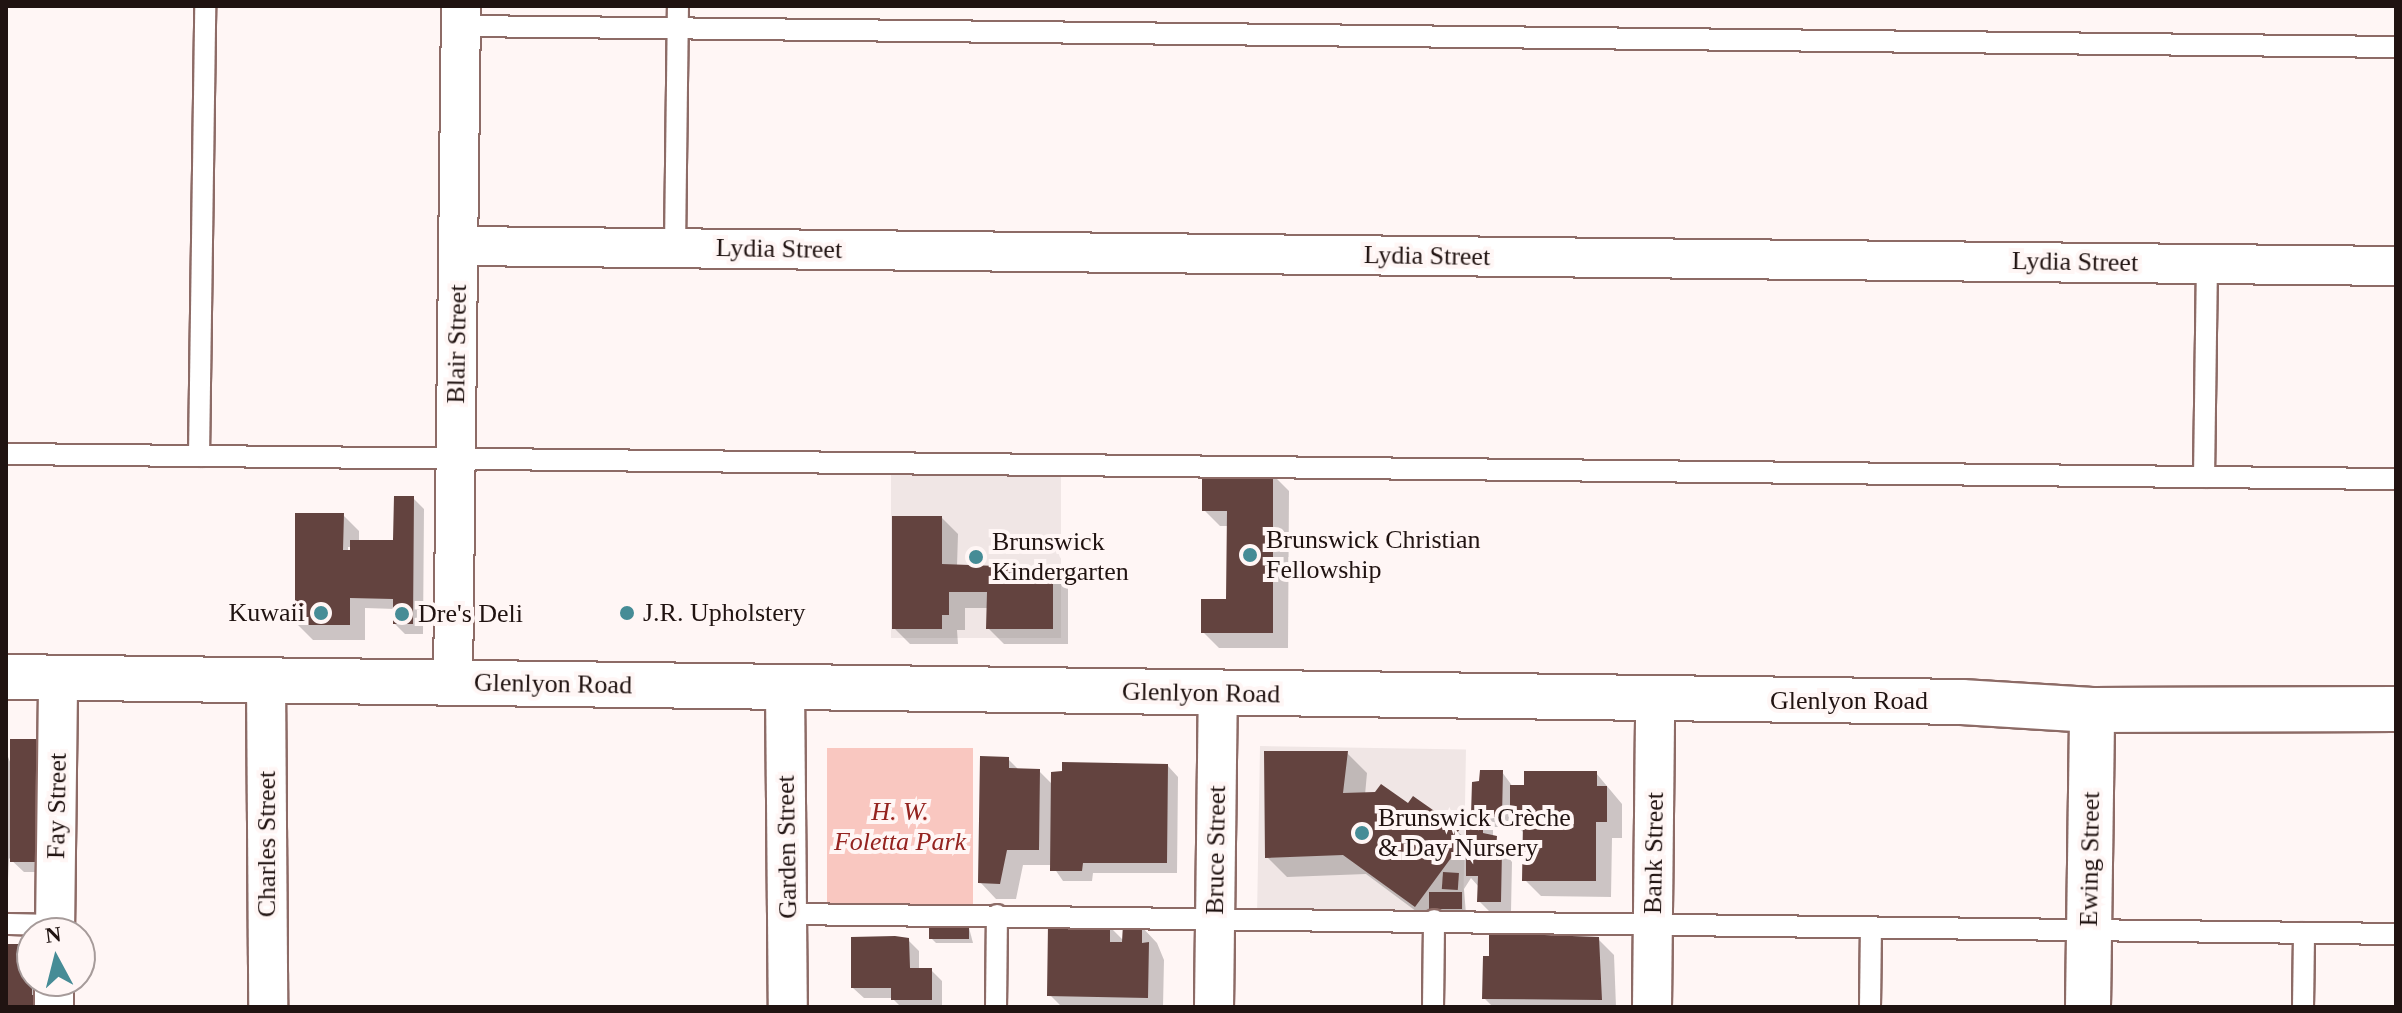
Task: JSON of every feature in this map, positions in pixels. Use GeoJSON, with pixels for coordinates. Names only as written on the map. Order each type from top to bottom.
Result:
{"type":"FeatureCollection","features":[{"type":"Feature","properties":{"kind":"street","name":"Blair Street"},"geometry":{"type":"LineString","coordinates":[[453,682],[461,16]]}},
{"type":"Feature","properties":{"kind":"street","name":"Lydia Street"},"geometry":{"type":"LineString","coordinates":[[458,246],[2396,266]]}},
{"type":"Feature","properties":{"kind":"street","name":"Glenlyon Road"},"geometry":{"type":"LineString","coordinates":[[6,677],[1962,702],[2092,710],[2396,709]]}},
{"type":"Feature","properties":{"kind":"street","name":"Fay Street"},"geometry":{"type":"LineString","coordinates":[[55,917],[58,678]]}},
{"type":"Feature","properties":{"kind":"street","name":"Charles Street"},"geometry":{"type":"LineString","coordinates":[[266,681],[268,1007]]}},
{"type":"Feature","properties":{"kind":"street","name":"Garden Street"},"geometry":{"type":"LineString","coordinates":[[785,686],[788,1007]]}},
{"type":"Feature","properties":{"kind":"street","name":"Bruce Street"},"geometry":{"type":"LineString","coordinates":[[1214,1007],[1218,694]]}},
{"type":"Feature","properties":{"kind":"street","name":"Bank Street"},"geometry":{"type":"LineString","coordinates":[[1652,1007],[1655,700]]}},
{"type":"Feature","properties":{"kind":"street","name":"Ewing Street"},"geometry":{"type":"LineString","coordinates":[[2088,1007],[2092,710]]}},
{"type":"Feature","properties":{"kind":"lane"},"geometry":{"type":"LineString","coordinates":[[199,456],[205,6]]}},
{"type":"Feature","properties":{"kind":"lane"},"geometry":{"type":"LineString","coordinates":[[675,248],[678,6]]}},
{"type":"Feature","properties":{"kind":"lane"},"geometry":{"type":"LineString","coordinates":[[461,16],[678,29],[2396,47]]}},
{"type":"Feature","properties":{"kind":"lane"},"geometry":{"type":"LineString","coordinates":[[2204,477],[2207,263]]}},
{"type":"Feature","properties":{"kind":"lane"},"geometry":{"type":"LineString","coordinates":[[6,454],[2396,479]]}},
{"type":"Feature","properties":{"kind":"lane"},"geometry":{"type":"LineString","coordinates":[[787,914],[2396,934]]}},
{"type":"Feature","properties":{"kind":"lane"},"geometry":{"type":"LineString","coordinates":[[996,1007],[997,915]]}},
{"type":"Feature","properties":{"kind":"lane"},"geometry":{"type":"LineString","coordinates":[[1433,1007],[1434,920]]}},
{"type":"Feature","properties":{"kind":"lane"},"geometry":{"type":"LineString","coordinates":[[1870,1007],[1871,927]]}},
{"type":"Feature","properties":{"kind":"lane"},"geometry":{"type":"LineString","coordinates":[[2303,1007],[2304,933]]}},
{"type":"Feature","properties":{"kind":"shaded area","name":"Brunswick Kindergarten"},"geometry":{"type":"Polygon","coordinates":[[[891,475],[1061,475],[1061,638],[891,638],[891,475]]]}},
{"type":"Feature","properties":{"kind":"shaded area","name":"Brunswick Crèche & Day Nursery"},"geometry":{"type":"Polygon","coordinates":[[[1260,746],[1466,750],[1463,915],[1257,911],[1260,746]]]}},
{"type":"Feature","properties":{"kind":"green space","name":"H. W. Foletta Park"},"geometry":{"type":"Polygon","coordinates":[[[827,748],[973,748],[973,905],[827,905],[827,748]]]}},
{"type":"Feature","properties":{"kind":"building","name":"Brunswick Christian Fellowship"},"geometry":{"type":"Polygon","coordinates":[[[1202,473],[1273,473],[1273,633],[1201,633],[1201,599],[1226,599],[1227,511],[1202,511],[1202,473]]]}},
{"type":"Feature","properties":{"kind":"building"},"geometry":{"type":"Polygon","coordinates":[[[394,496],[414,496],[413,624],[393,624],[393,599],[350,598],[350,625],[295,625],[295,513],[344,513],[343,550],[350,550],[350,540],[393,540],[394,496]]]}},
{"type":"Feature","properties":{"kind":"building"},"geometry":{"type":"Polygon","coordinates":[[[892,516],[942,516],[942,564],[1053,568],[1053,629],[986,629],[987,592],[949,592],[949,615],[942,615],[942,629],[892,629],[892,516]]]}},
{"type":"Feature","properties":{"kind":"building"},"geometry":{"type":"Polygon","coordinates":[[[10,739],[45,739],[45,862],[10,862],[10,739]]]}},
{"type":"Feature","properties":{"kind":"building"},"geometry":{"type":"Polygon","coordinates":[[[1264,751],[1348,751],[1343,793],[1375,792],[1381,784],[1408,803],[1413,796],[1460,829],[1454,837],[1462,843],[1415,907],[1343,855],[1265,858],[1264,751]]]}},
{"type":"Feature","properties":{"kind":"building"},"geometry":{"type":"Polygon","coordinates":[[[980,756],[1009,757],[1009,768],[1040,769],[1039,850],[1007,850],[1000,884],[978,883],[980,756]]]}},
{"type":"Feature","properties":{"kind":"building"},"geometry":{"type":"Polygon","coordinates":[[[1062,762],[1168,764],[1167,863],[1083,863],[1082,871],[1050,871],[1051,772],[1062,771],[1062,762]]]}},
{"type":"Feature","properties":{"kind":"building"},"geometry":{"type":"Polygon","coordinates":[[[1480,770],[1503,770],[1502,817],[1483,817],[1483,833],[1497,836],[1496,850],[1502,850],[1501,902],[1477,902],[1478,876],[1466,876],[1466,814],[1471,815],[1472,782],[1479,781],[1480,770]]]}},
{"type":"Feature","properties":{"kind":"building"},"geometry":{"type":"Polygon","coordinates":[[[1524,771],[1597,771],[1597,786],[1607,786],[1607,822],[1596,822],[1596,881],[1522,881],[1523,822],[1510,822],[1510,785],[1524,785],[1524,771]]]}},
{"type":"Feature","properties":{"kind":"building"},"geometry":{"type":"Polygon","coordinates":[[[1443,872],[1459,873],[1458,890],[1442,889],[1443,872]]]}},
{"type":"Feature","properties":{"kind":"building"},"geometry":{"type":"Polygon","coordinates":[[[1429,892],[1462,892],[1462,909],[1429,909],[1429,892]]]}},
{"type":"Feature","properties":{"kind":"building"},"geometry":{"type":"Polygon","coordinates":[[[929,922],[969,922],[969,939],[929,939],[929,922]]]}},
{"type":"Feature","properties":{"kind":"building"},"geometry":{"type":"Polygon","coordinates":[[[1048,924],[1110,924],[1110,942],[1122,942],[1123,924],[1142,924],[1142,943],[1149,942],[1148,998],[1047,996],[1048,924]]]}},
{"type":"Feature","properties":{"kind":"building"},"geometry":{"type":"Polygon","coordinates":[[[1489,933],[1599,937],[1602,1000],[1482,999],[1483,956],[1489,956],[1489,933]]]}},
{"type":"Feature","properties":{"kind":"building"},"geometry":{"type":"Polygon","coordinates":[[[851,937],[909,938],[910,968],[932,968],[932,1000],[891,1000],[891,988],[851,988],[851,937]]]}},
{"type":"Feature","properties":{"kind":"building"},"geometry":{"type":"Polygon","coordinates":[[[6,944],[16,944],[16,997],[39,997],[39,1007],[6,1007],[6,944]]]}},
{"type":"Feature","properties":{"kind":"place","name":"Brunswick Christian Fellowship"},"geometry":{"type":"Point","coordinates":[1250,555]}},
{"type":"Feature","properties":{"kind":"place","name":"Brunswick Kindergarten"},"geometry":{"type":"Point","coordinates":[976,557]}},
{"type":"Feature","properties":{"kind":"place","name":"Kuwaii"},"geometry":{"type":"Point","coordinates":[321,613]}},
{"type":"Feature","properties":{"kind":"place","name":"J.R. Upholstery"},"geometry":{"type":"Point","coordinates":[627,613]}},
{"type":"Feature","properties":{"kind":"place","name":"Dre's Deli"},"geometry":{"type":"Point","coordinates":[402,614]}},
{"type":"Feature","properties":{"kind":"place","name":"Brunswick Crèche & Day Nursery"},"geometry":{"type":"Point","coordinates":[1362,833]}}]}
